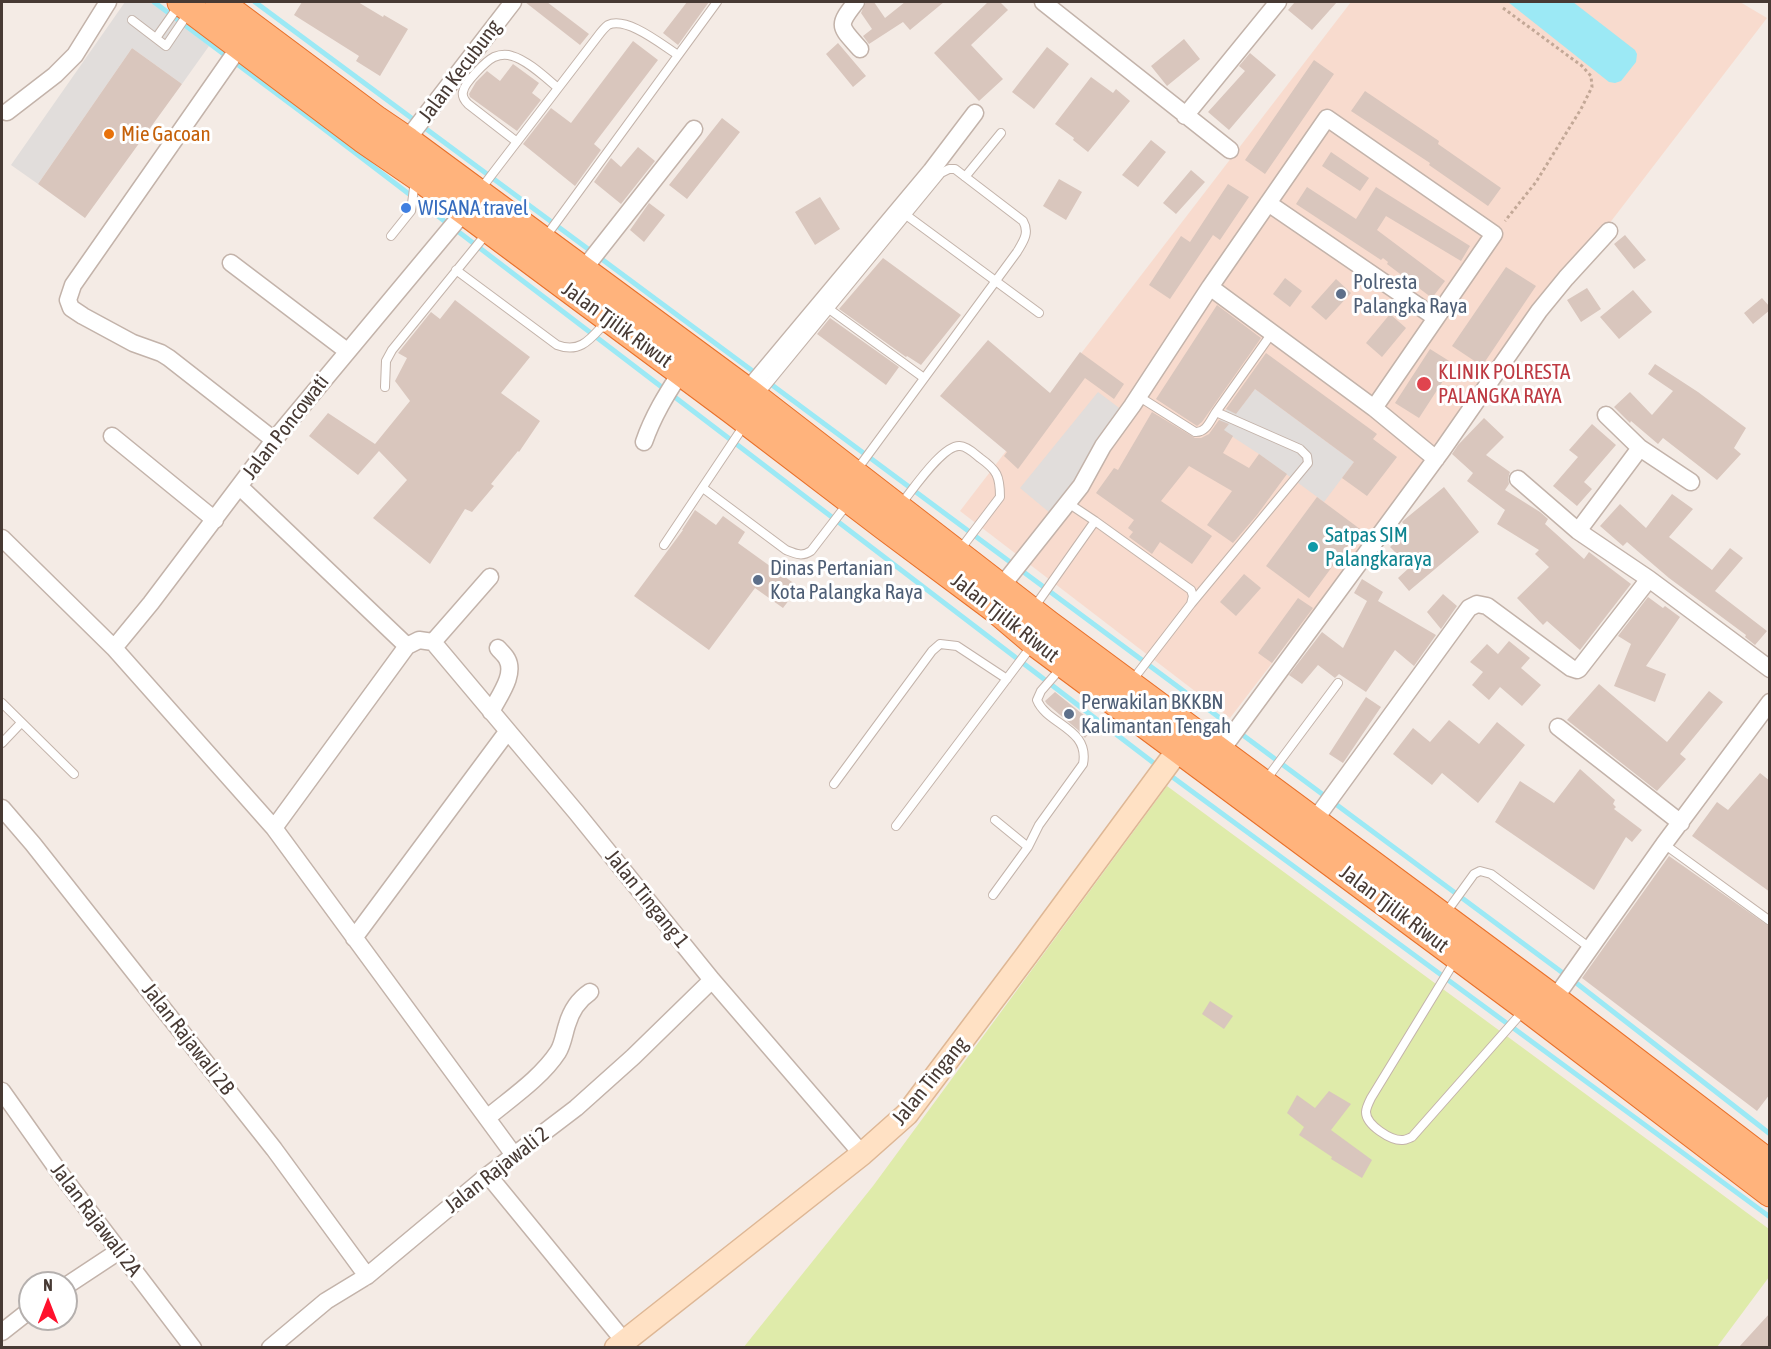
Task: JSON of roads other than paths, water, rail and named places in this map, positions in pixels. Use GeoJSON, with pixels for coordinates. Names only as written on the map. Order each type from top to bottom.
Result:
{"type":"FeatureCollection","features":[{"type":"Feature","properties":{"kind":"highway","name":"Jalan Tjilik Riwut"},"geometry":{"type":"LineString","coordinates":[[219,2],[377,120],[417,176],[543,241],[583,270],[750,404],[854,474],[957,554],[1001,595],[1034,642],[1064,665],[1458,956],[1540,1008],[1770,1164]]}},
{"type":"Feature","properties":{"kind":"highway","name":"Jalan Tjilik Riwut"},"geometry":{"type":"LineString","coordinates":[[184,4],[363,139],[399,149],[471,202],[490,230],[681,372],[750,404],[850,500],[1001,595],[1032,611],[1443,916],[1540,1008],[1770,1193]]}},
{"type":"Feature","properties":{"kind":"main road","name":"Jalan Tingang"},"geometry":{"type":"LineString","coordinates":[[620,1344],[893,1128],[922,1097],[1178,750]]}},
{"type":"Feature","properties":{"kind":"street"},"geometry":{"type":"LineString","coordinates":[[7,112],[55,75],[75,55],[108,2]]}},
{"type":"Feature","properties":{"kind":"street","name":"Jalan Kecubung"},"geometry":{"type":"LineString","coordinates":[[399,149],[513,2]]}},
{"type":"Feature","properties":{"kind":"street"},"geometry":{"type":"LineString","coordinates":[[856,2],[842,24],[844,30],[860,49]]}},
{"type":"Feature","properties":{"kind":"street"},"geometry":{"type":"LineString","coordinates":[[1043,2],[1230,150]]}},
{"type":"Feature","properties":{"kind":"street"},"geometry":{"type":"LineString","coordinates":[[1185,116],[1278,2]]}},
{"type":"Feature","properties":{"kind":"street"},"geometry":{"type":"LineString","coordinates":[[240,46],[73,285],[68,300],[71,308],[83,316],[133,343],[169,358],[274,440]]}},
{"type":"Feature","properties":{"kind":"street"},"geometry":{"type":"LineString","coordinates":[[750,404],[975,113]]}},
{"type":"Feature","properties":{"kind":"street"},"geometry":{"type":"LineString","coordinates":[[1001,595],[1081,486],[1103,446],[1327,118],[1494,234],[1374,408]]}},
{"type":"Feature","properties":{"kind":"street"},"geometry":{"type":"LineString","coordinates":[[583,270],[694,129]]}},
{"type":"Feature","properties":{"kind":"street","name":"Jalan Poncowati"},"geometry":{"type":"LineString","coordinates":[[114,648],[274,440],[471,202]]}},
{"type":"Feature","properties":{"kind":"street"},"geometry":{"type":"LineString","coordinates":[[1268,203],[1436,318]]}},
{"type":"Feature","properties":{"kind":"street"},"geometry":{"type":"LineString","coordinates":[[1220,752],[1436,459],[1539,311],[1609,231]]}},
{"type":"Feature","properties":{"kind":"street"},"geometry":{"type":"LineString","coordinates":[[231,263],[347,351]]}},
{"type":"Feature","properties":{"kind":"street"},"geometry":{"type":"LineString","coordinates":[[1210,287],[1374,408],[1436,459]]}},
{"type":"Feature","properties":{"kind":"street"},"geometry":{"type":"LineString","coordinates":[[645,442],[662,400],[681,372]]}},
{"type":"Feature","properties":{"kind":"street"},"geometry":{"type":"LineString","coordinates":[[1606,415],[1640,448],[1691,482]]}},
{"type":"Feature","properties":{"kind":"street"},"geometry":{"type":"LineString","coordinates":[[112,436],[214,520]]}},
{"type":"Feature","properties":{"kind":"street"},"geometry":{"type":"LineString","coordinates":[[1578,531],[1640,448]]}},
{"type":"Feature","properties":{"kind":"street"},"geometry":{"type":"LineString","coordinates":[[1518,479],[1578,531],[1649,579],[1770,669]]}},
{"type":"Feature","properties":{"kind":"street"},"geometry":{"type":"LineString","coordinates":[[240,487],[407,646]]}},
{"type":"Feature","properties":{"kind":"street"},"geometry":{"type":"LineString","coordinates":[[2,538],[114,648],[274,828],[514,1155]]}},
{"type":"Feature","properties":{"kind":"street"},"geometry":{"type":"LineString","coordinates":[[274,828],[407,646],[419,640],[433,642],[490,577]]}},
{"type":"Feature","properties":{"kind":"street"},"geometry":{"type":"LineString","coordinates":[[1314,821],[1469,608],[1477,604],[1487,606],[1576,670],[1649,579]]}},
{"type":"Feature","properties":{"kind":"street","name":"Jalan Tingang 1"},"geometry":{"type":"LineString","coordinates":[[433,642],[576,812],[712,980],[862,1154]]}},
{"type":"Feature","properties":{"kind":"street"},"geometry":{"type":"LineString","coordinates":[[491,712],[507,682],[510,671],[507,659],[498,648]]}},
{"type":"Feature","properties":{"kind":"street"},"geometry":{"type":"LineString","coordinates":[[1540,1008],[1590,948],[1770,702]]}},
{"type":"Feature","properties":{"kind":"street"},"geometry":{"type":"LineString","coordinates":[[1558,727],[1681,823]]}},
{"type":"Feature","properties":{"kind":"street"},"geometry":{"type":"LineString","coordinates":[[354,938],[507,732]]}},
{"type":"Feature","properties":{"kind":"street","name":"Jalan Rajawali 2B"},"geometry":{"type":"LineString","coordinates":[[2,808],[267,1140],[367,1276]]}},
{"type":"Feature","properties":{"kind":"street","name":"Jalan Rajawali 2"},"geometry":{"type":"LineString","coordinates":[[270,1347],[326,1301],[367,1276],[488,1175],[592,1094],[712,980]]}},
{"type":"Feature","properties":{"kind":"street"},"geometry":{"type":"LineString","coordinates":[[487,1118],[533,1080],[559,1051],[574,1008],[581,998],[590,992]]}},
{"type":"Feature","properties":{"kind":"street","name":"Jalan Rajawali 2A"},"geometry":{"type":"LineString","coordinates":[[2,1091],[60,1173],[194,1347]]}},
{"type":"Feature","properties":{"kind":"street"},"geometry":{"type":"LineString","coordinates":[[488,1175],[620,1344]]}},
{"type":"Feature","properties":{"kind":"street"},"geometry":{"type":"LineString","coordinates":[[78,1278],[119,1251]]}},
{"type":"Feature","properties":{"kind":"street"},"geometry":{"type":"LineString","coordinates":[[2,1332],[18,1319]]}},
{"type":"Feature","properties":{"kind":"lane"},"geometry":{"type":"LineString","coordinates":[[543,241],[717,2]]}},
{"type":"Feature","properties":{"kind":"lane"},"geometry":{"type":"LineString","coordinates":[[156,38],[184,4]]}},
{"type":"Feature","properties":{"kind":"lane"},"geometry":{"type":"LineString","coordinates":[[132,20],[166,46],[184,4]]}},
{"type":"Feature","properties":{"kind":"lane"},"geometry":{"type":"LineString","coordinates":[[471,202],[607,26],[616,23],[626,24],[678,55]]}},
{"type":"Feature","properties":{"kind":"lane"},"geometry":{"type":"LineString","coordinates":[[517,142],[468,104],[462,92],[465,85],[484,64],[494,57],[504,55],[514,56],[523,61],[558,88]]}},
{"type":"Feature","properties":{"kind":"lane"},"geometry":{"type":"LineString","coordinates":[[965,177],[1001,133]]}},
{"type":"Feature","properties":{"kind":"lane"},"geometry":{"type":"LineString","coordinates":[[664,545],[703,488],[750,404],[941,173],[955,169],[1023,221],[1027,228],[1022,244],[854,474]]}},
{"type":"Feature","properties":{"kind":"lane"},"geometry":{"type":"LineString","coordinates":[[391,236],[411,211],[413,188],[417,176]]}},
{"type":"Feature","properties":{"kind":"lane"},"geometry":{"type":"LineString","coordinates":[[906,215],[1039,313]]}},
{"type":"Feature","properties":{"kind":"lane"},"geometry":{"type":"LineString","coordinates":[[385,387],[386,361],[392,350],[490,230]]}},
{"type":"Feature","properties":{"kind":"lane"},"geometry":{"type":"LineString","coordinates":[[456,270],[557,345],[567,349],[585,344],[610,318]]}},
{"type":"Feature","properties":{"kind":"lane"},"geometry":{"type":"LineString","coordinates":[[829,309],[924,378]]}},
{"type":"Feature","properties":{"kind":"lane"},"geometry":{"type":"LineString","coordinates":[[1138,396],[1195,432],[1201,432],[1272,333]]}},
{"type":"Feature","properties":{"kind":"lane"},"geometry":{"type":"LineString","coordinates":[[1129,685],[1191,604],[1308,463],[1307,456],[1300,449],[1216,412]]}},
{"type":"Feature","properties":{"kind":"lane"},"geometry":{"type":"LineString","coordinates":[[898,508],[939,457],[950,448],[960,446],[974,452],[999,476],[1000,497],[957,554]]}},
{"type":"Feature","properties":{"kind":"lane"},"geometry":{"type":"LineString","coordinates":[[703,488],[796,555],[805,555],[812,551],[850,500]]}},
{"type":"Feature","properties":{"kind":"lane"},"geometry":{"type":"LineString","coordinates":[[1068,503],[1191,590],[1191,604]]}},
{"type":"Feature","properties":{"kind":"lane"},"geometry":{"type":"LineString","coordinates":[[1032,611],[1095,521]]}},
{"type":"Feature","properties":{"kind":"lane"},"geometry":{"type":"LineString","coordinates":[[896,826],[1034,642]]}},
{"type":"Feature","properties":{"kind":"lane"},"geometry":{"type":"LineString","coordinates":[[834,784],[932,651],[940,644],[957,646],[1007,679]]}},
{"type":"Feature","properties":{"kind":"lane"},"geometry":{"type":"LineString","coordinates":[[993,895],[1028,847],[1038,825],[1083,764],[1085,756],[1081,743],[1073,733],[1040,707],[1037,700],[1041,691],[1064,665]]}},
{"type":"Feature","properties":{"kind":"lane"},"geometry":{"type":"LineString","coordinates":[[1263,783],[1338,683]]}},
{"type":"Feature","properties":{"kind":"lane"},"geometry":{"type":"LineString","coordinates":[[2,703],[74,774]]}},
{"type":"Feature","properties":{"kind":"lane"},"geometry":{"type":"LineString","coordinates":[[2,743],[21,723]]}},
{"type":"Feature","properties":{"kind":"lane"},"geometry":{"type":"LineString","coordinates":[[995,820],[1028,847]]}},
{"type":"Feature","properties":{"kind":"lane"},"geometry":{"type":"LineString","coordinates":[[1665,844],[1770,921]]}},
{"type":"Feature","properties":{"kind":"lane"},"geometry":{"type":"LineString","coordinates":[[1443,916],[1474,873],[1480,871],[1491,873],[1590,948]]}},
{"type":"Feature","properties":{"kind":"lane"},"geometry":{"type":"LineString","coordinates":[[1458,956],[1371,1098],[1366,1112],[1368,1119],[1375,1128],[1389,1137],[1402,1140],[1412,1137],[1540,1008]]}},
{"type":"Feature","properties":{"kind":"water"},"geometry":{"type":"Polygon","coordinates":[[[1508,2],[1573,2],[1635,50],[1636,62],[1621,81],[1609,82],[1508,2]]]}},
{"type":"Feature","properties":{"kind":"waterway"},"geometry":{"type":"LineString","coordinates":[[154,2],[320,126],[1159,767]]}},
{"type":"Feature","properties":{"kind":"waterway"},"geometry":{"type":"LineString","coordinates":[[255,2],[758,375]]}},
{"type":"Feature","properties":{"kind":"waterway"},"geometry":{"type":"LineString","coordinates":[[768,382],[1575,982],[1770,1134]]}},
{"type":"Feature","properties":{"kind":"waterway"},"geometry":{"type":"LineString","coordinates":[[1167,773],[1770,1217]]}},
{"type":"Feature","properties":{"kind":"place","name":"Mie Gacoan"},"geometry":{"type":"Point","coordinates":[109,134]}},
{"type":"Feature","properties":{"kind":"place","name":"WISANA travel"},"geometry":{"type":"Point","coordinates":[406,208]}},
{"type":"Feature","properties":{"kind":"place","name":"Polresta Palangka Raya"},"geometry":{"type":"Point","coordinates":[1341,294]}},
{"type":"Feature","properties":{"kind":"place","name":"KLINIK POLRESTA PALANGKA RAYA"},"geometry":{"type":"Point","coordinates":[1424,384]}},
{"type":"Feature","properties":{"kind":"place","name":"Satpas SIM Palangkaraya"},"geometry":{"type":"Point","coordinates":[1313,547]}},
{"type":"Feature","properties":{"kind":"place","name":"Dinas Pertanian Kota Palangka Raya"},"geometry":{"type":"Point","coordinates":[758,580]}},
{"type":"Feature","properties":{"kind":"place","name":"Perwakilan BKKBN Kalimantan Tengah"},"geometry":{"type":"Point","coordinates":[1069,714]}}]}
